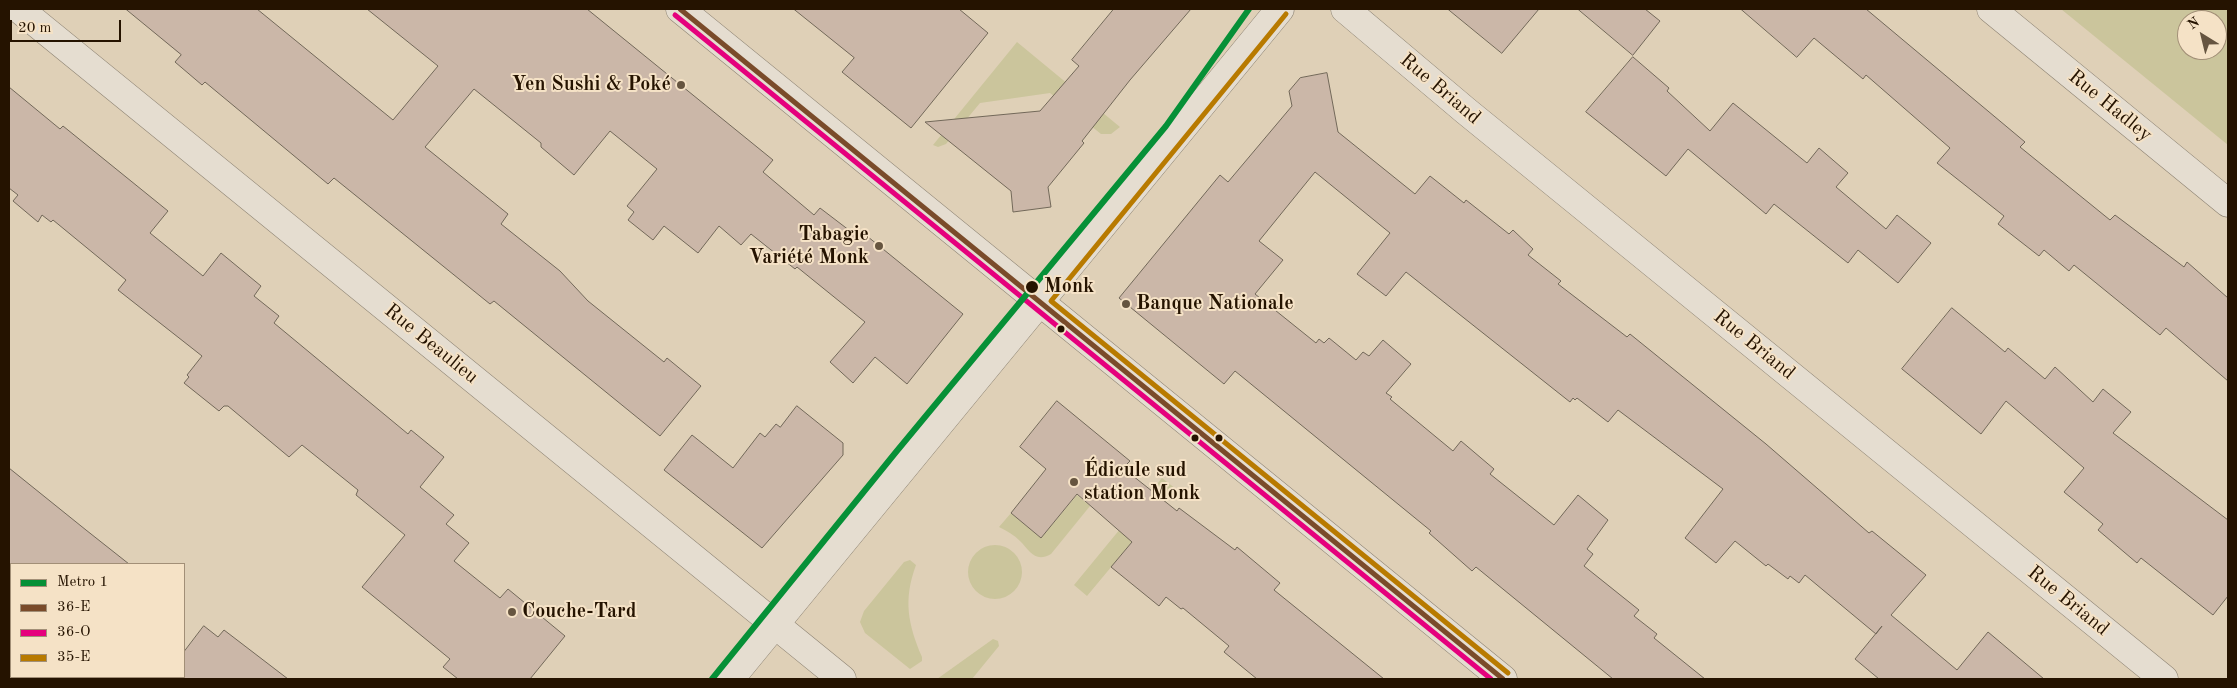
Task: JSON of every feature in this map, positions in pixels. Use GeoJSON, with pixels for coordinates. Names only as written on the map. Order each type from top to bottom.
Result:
{"type":"FeatureCollection","features":[{"type":"Feature","properties":{"kind":"street","name":"Rue Beaulieu"},"geometry":{"type":"LineString","coordinates":[[20,9],[842,679]]}},
{"type":"Feature","properties":{"kind":"street"},"geometry":{"type":"LineString","coordinates":[[680,9],[1503,679]]}},
{"type":"Feature","properties":{"kind":"street"},"geometry":{"type":"LineString","coordinates":[[730,679],[1280,9]]}},
{"type":"Feature","properties":{"kind":"street","name":"Rue Briand"},"geometry":{"type":"LineString","coordinates":[[1345,9],[1481,124],[2164,679]]}},
{"type":"Feature","properties":{"kind":"street","name":"Rue Hadley"},"geometry":{"type":"LineString","coordinates":[[1991,9],[2228,203]]}},
{"type":"Feature","properties":{"kind":"shaded area"},"geometry":{"type":"Polygon","coordinates":[[[2061,9],[2228,9],[2228,145],[2061,9]]]}},
{"type":"Feature","properties":{"kind":"shaded area"},"geometry":{"type":"Polygon","coordinates":[[[1017,42],[1120,127],[1111,134],[1101,134],[1050,93],[980,103],[946,144],[938,147],[933,145],[1017,42]]]}},
{"type":"Feature","properties":{"kind":"shaded area"},"geometry":{"type":"Polygon","coordinates":[[[1162,478],[1176,489],[1087,596],[1074,585],[1162,478]]]}},
{"type":"Feature","properties":{"kind":"shaded area"},"geometry":{"type":"Polygon","coordinates":[[[1077,495],[1090,506],[1051,554],[1041,557],[1033,555],[1015,537],[999,527],[1011,513],[1041,538],[1077,495]]]}},
{"type":"Feature","properties":{"kind":"shaded area"},"geometry":{"type":"Polygon","coordinates":[[[990,545],[1000,545],[1010,549],[1018,557],[1022,572],[1018,587],[1010,595],[1000,599],[990,599],[980,595],[972,587],[968,577],[968,567],[972,557],[980,549],[990,545]]]}},
{"type":"Feature","properties":{"kind":"shaded area"},"geometry":{"type":"Polygon","coordinates":[[[910,560],[916,565],[909,590],[909,612],[913,634],[922,661],[910,669],[865,633],[860,622],[864,611],[904,562],[910,560]]]}},
{"type":"Feature","properties":{"kind":"shaded area"},"geometry":{"type":"Polygon","coordinates":[[[993,639],[998,641],[999,646],[972,679],[937,679],[993,639]]]}},
{"type":"Feature","properties":{"kind":"building"},"geometry":{"type":"Polygon","coordinates":[[[126,9],[257,9],[393,120],[438,66],[367,9],[587,9],[773,160],[763,172],[814,215],[820,208],[858,237],[862,232],[963,314],[907,384],[875,357],[853,383],[830,362],[865,322],[797,267],[795,269],[751,234],[741,245],[719,226],[698,253],[664,226],[653,240],[628,220],[634,212],[627,206],[657,169],[610,131],[574,175],[541,147],[541,143],[474,89],[425,147],[508,214],[501,224],[560,271],[588,301],[664,362],[667,358],[701,386],[660,436],[494,301],[490,304],[334,178],[328,184],[205,82],[202,85],[175,62],[181,55],[126,9]]]}},
{"type":"Feature","properties":{"kind":"building"},"geometry":{"type":"Polygon","coordinates":[[[794,9],[959,9],[988,33],[911,128],[842,72],[854,58],[794,9]]]}},
{"type":"Feature","properties":{"kind":"building"},"geometry":{"type":"Polygon","coordinates":[[[1114,9],[1191,9],[1130,80],[1082,141],[1084,143],[1048,187],[1051,207],[1013,212],[1011,191],[925,122],[1040,111],[1079,66],[1072,60],[1114,9]]]}},
{"type":"Feature","properties":{"kind":"building"},"geometry":{"type":"Polygon","coordinates":[[[1448,9],[1539,9],[1502,53],[1448,9]]]}},
{"type":"Feature","properties":{"kind":"building"},"geometry":{"type":"Polygon","coordinates":[[[1578,9],[1645,9],[1660,21],[1633,55],[1578,9]]]}},
{"type":"Feature","properties":{"kind":"building"},"geometry":{"type":"Polygon","coordinates":[[[1741,9],[1866,9],[2025,142],[2020,147],[2110,220],[2115,215],[2184,267],[2187,262],[2228,298],[2228,381],[2166,328],[2160,335],[2074,265],[2069,271],[2044,250],[2039,256],[1998,224],[2004,216],[1937,163],[1950,148],[1866,75],[1863,79],[1814,38],[1797,57],[1741,9]]]}},
{"type":"Feature","properties":{"kind":"building"},"geometry":{"type":"Polygon","coordinates":[[[1633,57],[1669,88],[1667,91],[1710,131],[1733,103],[1807,163],[1819,148],[1848,173],[1836,187],[1886,229],[1897,215],[1931,243],[1898,283],[1858,250],[1848,263],[1774,204],[1766,214],[1688,149],[1666,176],[1586,112],[1633,57]]]}},
{"type":"Feature","properties":{"kind":"building"},"geometry":{"type":"Polygon","coordinates":[[[1327,73],[1338,132],[1415,194],[1430,176],[1464,203],[1466,200],[1509,234],[1513,230],[1533,249],[1528,255],[1561,281],[1558,284],[1627,337],[1630,334],[1766,444],[1869,533],[1872,531],[1926,575],[1891,615],[1957,670],[1988,632],[2044,679],[1879,679],[1855,659],[1876,634],[1805,575],[1799,583],[1790,576],[1788,579],[1768,564],[1766,566],[1735,541],[1716,563],[1685,538],[1723,489],[1618,410],[1608,422],[1577,398],[1575,400],[1573,398],[1570,402],[1406,272],[1386,296],[1357,274],[1390,233],[1315,172],[1259,241],[1283,260],[1255,294],[1316,343],[1319,339],[1324,343],[1329,338],[1356,360],[1363,352],[1369,356],[1383,340],[1411,364],[1386,393],[1392,397],[1390,399],[1453,451],[1461,441],[1494,469],[1490,474],[1554,525],[1578,495],[1608,520],[1587,549],[1593,554],[1584,566],[1639,610],[1634,616],[1657,634],[1654,638],[1705,679],[1613,679],[1476,567],[1472,571],[1429,533],[1431,531],[1235,371],[1224,384],[1119,298],[1220,175],[1228,182],[1292,106],[1289,91],[1300,78],[1327,73]]]}},
{"type":"Feature","properties":{"kind":"building"},"geometry":{"type":"Polygon","coordinates":[[[9,87],[60,129],[63,126],[168,211],[150,233],[203,276],[221,253],[261,286],[254,296],[279,316],[274,323],[408,434],[411,430],[444,457],[420,487],[454,515],[446,524],[469,543],[454,561],[500,598],[508,589],[565,636],[530,679],[458,679],[443,667],[450,659],[362,587],[405,535],[356,495],[358,490],[302,445],[289,457],[228,406],[224,406],[219,411],[184,383],[189,377],[187,375],[202,356],[118,290],[126,280],[53,220],[51,222],[42,215],[38,222],[13,201],[18,195],[9,188],[9,87]]]}},
{"type":"Feature","properties":{"kind":"building"},"geometry":{"type":"Polygon","coordinates":[[[1952,308],[2005,352],[2008,348],[2045,379],[2055,367],[2093,402],[2103,389],[2131,412],[2113,433],[2228,520],[2228,596],[2213,615],[2141,558],[2137,563],[2098,530],[2103,524],[2064,492],[2084,468],[2006,401],[1981,434],[1902,369],[1952,308]]]}},
{"type":"Feature","properties":{"kind":"building"},"geometry":{"type":"Polygon","coordinates":[[[1057,401],[1130,461],[1123,468],[1177,511],[1179,508],[1235,550],[1237,547],[1280,583],[1274,590],[1384,679],[1257,679],[1224,652],[1229,646],[1183,608],[1181,609],[1166,597],[1159,606],[1111,567],[1132,542],[1077,494],[1041,538],[1011,513],[1046,469],[1020,447],[1057,401]]]}},
{"type":"Feature","properties":{"kind":"building"},"geometry":{"type":"Polygon","coordinates":[[[797,406],[843,443],[843,455],[762,548],[664,470],[692,435],[733,468],[760,433],[765,437],[776,424],[780,427],[797,406]]]}},
{"type":"Feature","properties":{"kind":"building"},"geometry":{"type":"Polygon","coordinates":[[[9,468],[128,563],[10,563],[9,468]]]}},
{"type":"Feature","properties":{"kind":"building"},"geometry":{"type":"Polygon","coordinates":[[[204,626],[218,637],[224,630],[288,679],[184,679],[185,651],[204,626]]]}},
{"type":"Feature","properties":{"kind":"metro line","name":"1"},"geometry":{"type":"LineString","coordinates":[[712,679],[896,452],[1166,126],[1249,9]]}},
{"type":"Feature","properties":{"kind":"transit line","name":"36-E"},"geometry":{"type":"LineString","coordinates":[[680,9],[1503,679]]}},
{"type":"Feature","properties":{"kind":"transit line","name":"35-E"},"geometry":{"type":"LineString","coordinates":[[1286,14],[1051,301],[1508,673]]}},
{"type":"Feature","properties":{"kind":"transit line","name":"36-O"},"geometry":{"type":"LineString","coordinates":[[675,15],[1491,679]]}},
{"type":"Feature","properties":{"kind":"place","name":"Yen Sushi & Poké"},"geometry":{"type":"Point","coordinates":[681,85]}},
{"type":"Feature","properties":{"kind":"place","name":"Tabagie Variété Monk"},"geometry":{"type":"Point","coordinates":[879,246]}},
{"type":"Feature","properties":{"kind":"place","name":"Monk"},"geometry":{"type":"Point","coordinates":[1032,287]}},
{"type":"Feature","properties":{"kind":"place","name":"Banque Nationale"},"geometry":{"type":"Point","coordinates":[1126,304]}},
{"type":"Feature","properties":{"kind":"place","name":"Édicule sud station Monk"},"geometry":{"type":"Point","coordinates":[1074,482]}},
{"type":"Feature","properties":{"kind":"place","name":"Couche-Tard"},"geometry":{"type":"Point","coordinates":[512,612]}}]}
